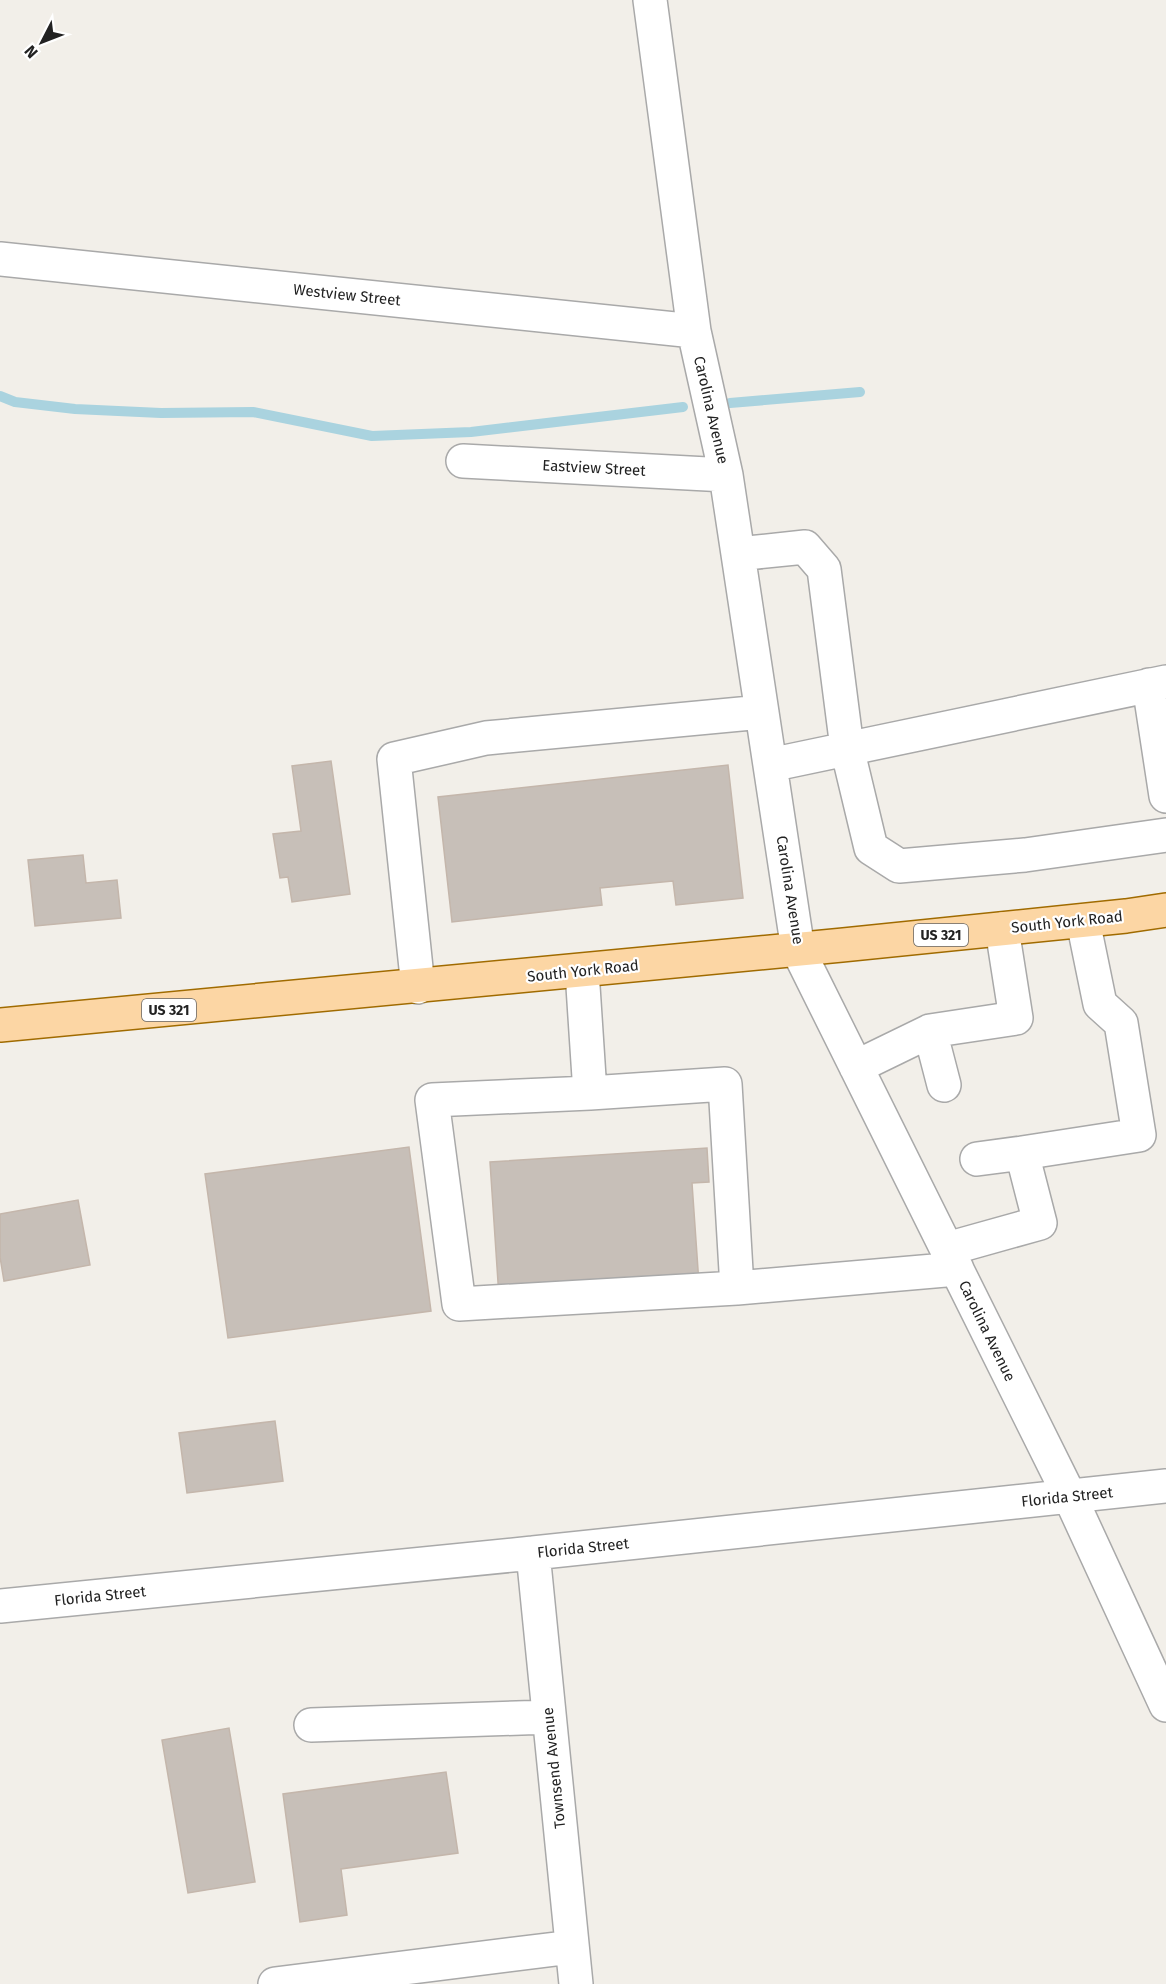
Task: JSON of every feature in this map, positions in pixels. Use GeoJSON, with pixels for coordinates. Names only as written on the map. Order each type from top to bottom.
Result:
{"type":"FeatureCollection","features":[{"type":"Feature","properties":{"kind":"main road","name":"South York Road"},"geometry":{"type":"LineString","coordinates":[[0,1025],[798,950],[1083,921],[1166,910]]}},
{"type":"Feature","properties":{"kind":"street","name":"Carolina Avenue"},"geometry":{"type":"LineString","coordinates":[[650,0],[694,331],[726,475],[798,950],[1070,1497],[1166,1705]]}},
{"type":"Feature","properties":{"kind":"street","name":"Westview Street"},"geometry":{"type":"LineString","coordinates":[[0,259],[694,331]]}},
{"type":"Feature","properties":{"kind":"street","name":"Eastview Street"},"geometry":{"type":"LineString","coordinates":[[463,461],[726,475]]}},
{"type":"Feature","properties":{"kind":"street"},"geometry":{"type":"LineString","coordinates":[[738,554],[806,547],[824,569],[848,748],[871,848],[899,866],[1026,855],[1166,835]]}},
{"type":"Feature","properties":{"kind":"street"},"geometry":{"type":"LineString","coordinates":[[770,765],[1157,684],[1166,796]]}},
{"type":"Feature","properties":{"kind":"street"},"geometry":{"type":"LineString","coordinates":[[418,987],[394,759],[486,738],[762,712]]}},
{"type":"Feature","properties":{"kind":"street"},"geometry":{"type":"LineString","coordinates":[[977,1159],[1139,1135],[1121,1023],[1100,1004],[1083,921]]}},
{"type":"Feature","properties":{"kind":"street"},"geometry":{"type":"LineString","coordinates":[[856,1067],[930,1031],[1016,1018],[1002,929]]}},
{"type":"Feature","properties":{"kind":"street"},"geometry":{"type":"LineString","coordinates":[[582,971],[590,1093]]}},
{"type":"Feature","properties":{"kind":"street"},"geometry":{"type":"LineString","coordinates":[[930,1031],[944,1085]]}},
{"type":"Feature","properties":{"kind":"street"},"geometry":{"type":"LineString","coordinates":[[737,1288],[724,1084],[432,1100],[459,1305],[737,1288],[952,1259],[1040,1223],[1022,1153]]}},
{"type":"Feature","properties":{"kind":"street","name":"Florida Street"},"geometry":{"type":"LineString","coordinates":[[0,1606],[533,1553],[1166,1486]]}},
{"type":"Feature","properties":{"kind":"street","name":"Townsend Avenue"},"geometry":{"type":"LineString","coordinates":[[533,1553],[576,1984]]}},
{"type":"Feature","properties":{"kind":"street"},"geometry":{"type":"LineString","coordinates":[[312,1725],[549,1717]]}},
{"type":"Feature","properties":{"kind":"street"},"geometry":{"type":"LineString","coordinates":[[275,1984],[572,1947]]}},
{"type":"Feature","properties":{"kind":"building"},"geometry":{"type":"Polygon","coordinates":[[[331,761],[350,894],[292,902],[288,877],[280,878],[273,834],[301,831],[292,766],[331,761]]]}},
{"type":"Feature","properties":{"kind":"building"},"geometry":{"type":"Polygon","coordinates":[[[728,765],[743,898],[676,905],[673,881],[600,888],[602,905],[452,922],[438,797],[728,765]]]}},
{"type":"Feature","properties":{"kind":"building"},"geometry":{"type":"Polygon","coordinates":[[[83,855],[86,883],[117,880],[121,918],[35,926],[28,860],[83,855]]]}},
{"type":"Feature","properties":{"kind":"building"},"geometry":{"type":"Polygon","coordinates":[[[409,1147],[431,1311],[228,1338],[205,1174],[409,1147]]]}},
{"type":"Feature","properties":{"kind":"building"},"geometry":{"type":"Polygon","coordinates":[[[707,1148],[709,1182],[692,1183],[699,1284],[499,1297],[490,1162],[707,1148]]]}},
{"type":"Feature","properties":{"kind":"building"},"geometry":{"type":"Polygon","coordinates":[[[78,1200],[90,1265],[4,1281],[0,1257],[0,1214],[78,1200]]]}},
{"type":"Feature","properties":{"kind":"building"},"geometry":{"type":"Polygon","coordinates":[[[275,1421],[283,1481],[187,1493],[179,1433],[275,1421]]]}},
{"type":"Feature","properties":{"kind":"building"},"geometry":{"type":"Polygon","coordinates":[[[229,1728],[255,1882],[188,1893],[162,1740],[229,1728]]]}},
{"type":"Feature","properties":{"kind":"building"},"geometry":{"type":"Polygon","coordinates":[[[446,1772],[458,1853],[341,1869],[347,1915],[300,1922],[283,1794],[446,1772]]]}},
{"type":"Feature","properties":{"kind":"waterway"},"geometry":{"type":"LineString","coordinates":[[730,403],[860,392]]}},
{"type":"Feature","properties":{"kind":"waterway"},"geometry":{"type":"LineString","coordinates":[[0,396],[15,402],[75,409],[161,413],[253,412],[372,436],[471,432],[683,407]]}}]}
